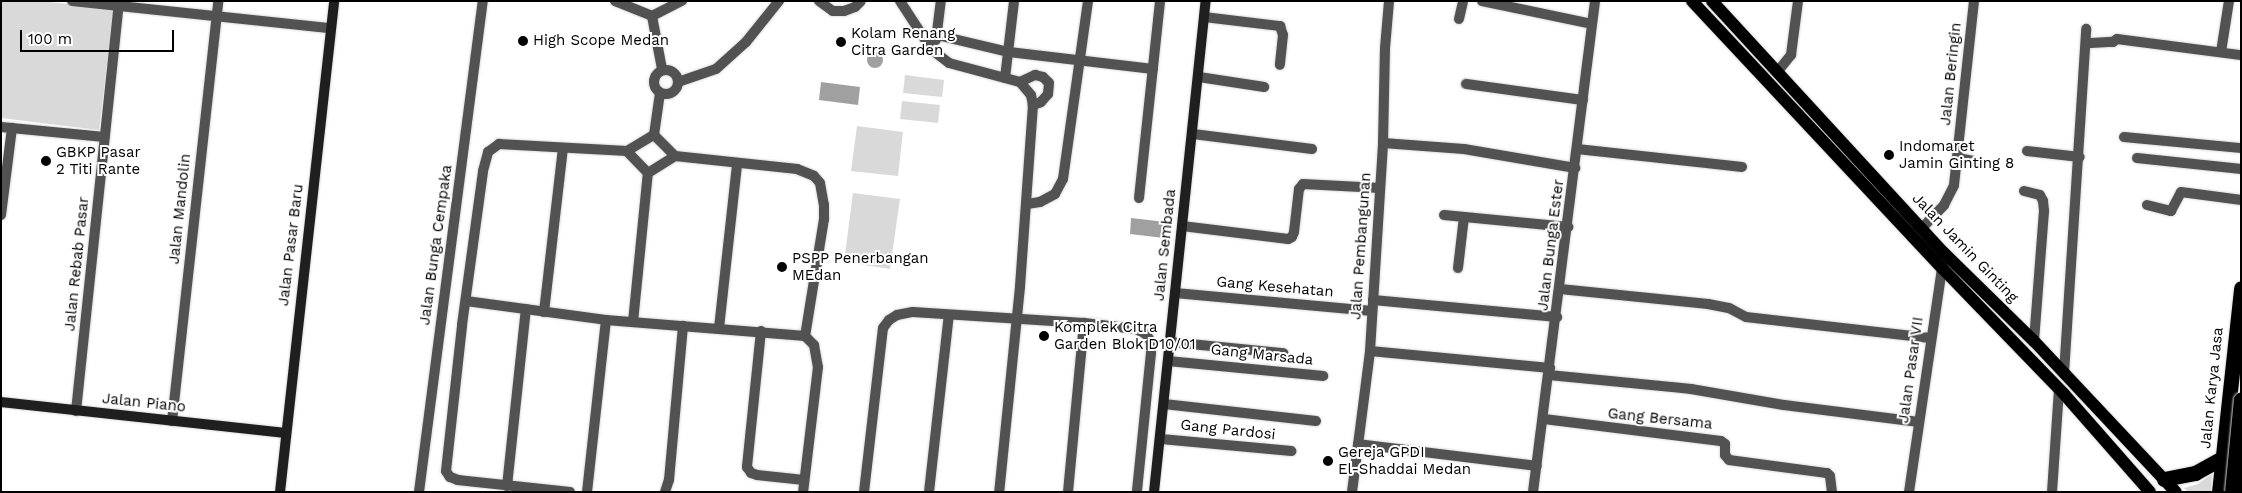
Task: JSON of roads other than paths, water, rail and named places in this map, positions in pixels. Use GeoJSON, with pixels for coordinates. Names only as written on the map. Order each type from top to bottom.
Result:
{"type":"FeatureCollection","features":[{"type":"Feature","properties":{"kind":"highway","name":"Jalan Karya Jasa"},"geometry":{"type":"LineString","coordinates":[[2219,492],[2241,288]]}},
{"type":"Feature","properties":{"kind":"highway"},"geometry":{"type":"LineString","coordinates":[[2232,492],[2241,399]]}},
{"type":"Feature","properties":{"kind":"highway"},"geometry":{"type":"LineString","coordinates":[[2224,432],[2241,439]]}},
{"type":"Feature","properties":{"kind":"highway"},"geometry":{"type":"LineString","coordinates":[[2164,479],[2195,473],[2222,458]]}},
{"type":"Feature","properties":{"kind":"main road","name":"Jalan Jamin Ginting"},"geometry":{"type":"LineString","coordinates":[[1692,1],[2059,390],[2150,492]]}},
{"type":"Feature","properties":{"kind":"main road","name":"Jalan Jamin Ginting"},"geometry":{"type":"LineString","coordinates":[[1712,1],[1944,253],[2034,341],[2176,492]]}},
{"type":"Feature","properties":{"kind":"street"},"geometry":{"type":"LineString","coordinates":[[72,1],[119,4],[331,28]]}},
{"type":"Feature","properties":{"kind":"street","name":"Jalan Mandolin"},"geometry":{"type":"LineString","coordinates":[[172,421],[218,1]]}},
{"type":"Feature","properties":{"kind":"street","name":"Jalan Pasar Baru"},"geometry":{"type":"LineString","coordinates":[[280,492],[285,432],[334,1]]}},
{"type":"Feature","properties":{"kind":"street","name":"Jalan Bunga Cempaka"},"geometry":{"type":"LineString","coordinates":[[419,492],[483,1]]}},
{"type":"Feature","properties":{"kind":"street"},"geometry":{"type":"LineString","coordinates":[[618,2],[642,14],[652,16],[682,1]]}},
{"type":"Feature","properties":{"kind":"street"},"geometry":{"type":"LineString","coordinates":[[678,82],[716,69],[746,42],[779,1]]}},
{"type":"Feature","properties":{"kind":"street"},"geometry":{"type":"LineString","coordinates":[[819,1],[833,11],[844,11],[855,7],[861,1]]}},
{"type":"Feature","properties":{"kind":"street"},"geometry":{"type":"LineString","coordinates":[[900,1],[932,50],[949,63],[1020,82],[1031,95],[1034,105],[1017,317],[999,492]]}},
{"type":"Feature","properties":{"kind":"street"},"geometry":{"type":"LineString","coordinates":[[932,50],[937,35],[941,1]]}},
{"type":"Feature","properties":{"kind":"street"},"geometry":{"type":"LineString","coordinates":[[1005,78],[1014,1]]}},
{"type":"Feature","properties":{"kind":"street"},"geometry":{"type":"LineString","coordinates":[[1027,204],[1040,202],[1055,194],[1063,179],[1082,60],[1088,1]]}},
{"type":"Feature","properties":{"kind":"street"},"geometry":{"type":"LineString","coordinates":[[1140,198],[1160,1]]}},
{"type":"Feature","properties":{"kind":"street","name":"Jalan Sembada"},"geometry":{"type":"LineString","coordinates":[[1154,492],[1206,1]]}},
{"type":"Feature","properties":{"kind":"street","name":"Jalan Pembangunan"},"geometry":{"type":"LineString","coordinates":[[1352,492],[1370,351],[1383,143],[1382,95],[1389,1]]}},
{"type":"Feature","properties":{"kind":"street"},"geometry":{"type":"LineString","coordinates":[[1459,19],[1463,1]]}},
{"type":"Feature","properties":{"kind":"street"},"geometry":{"type":"LineString","coordinates":[[1482,1],[1592,24]]}},
{"type":"Feature","properties":{"kind":"street","name":"Jalan Bunga Ester"},"geometry":{"type":"LineString","coordinates":[[1533,492],[1557,317],[1595,1]]}},
{"type":"Feature","properties":{"kind":"street"},"geometry":{"type":"LineString","coordinates":[[1778,71],[1791,54],[1798,1]]}},
{"type":"Feature","properties":{"kind":"street","name":"Jalan Beringin"},"geometry":{"type":"LineString","coordinates":[[1922,228],[1944,205],[1952,193],[1974,1]]}},
{"type":"Feature","properties":{"kind":"street"},"geometry":{"type":"LineString","coordinates":[[2221,52],[2229,1]]}},
{"type":"Feature","properties":{"kind":"street","name":"Jalan Rebab Pasar"},"geometry":{"type":"LineString","coordinates":[[76,411],[119,4]]}},
{"type":"Feature","properties":{"kind":"street"},"geometry":{"type":"LineString","coordinates":[[652,16],[662,70]]}},
{"type":"Feature","properties":{"kind":"street"},"geometry":{"type":"LineString","coordinates":[[1204,17],[1280,26],[1283,35],[1280,65]]}},
{"type":"Feature","properties":{"kind":"street"},"geometry":{"type":"LineString","coordinates":[[2064,373],[2080,157],[2086,29]]}},
{"type":"Feature","properties":{"kind":"street"},"geometry":{"type":"LineString","coordinates":[[937,35],[1009,52],[1153,69]]}},
{"type":"Feature","properties":{"kind":"street"},"geometry":{"type":"LineString","coordinates":[[2091,43],[2113,42],[2117,38],[2241,55]]}},
{"type":"Feature","properties":{"kind":"street"},"geometry":{"type":"LineString","coordinates":[[654,135],[660,93],[654,86],[653,81],[657,72],[671,70],[675,73],[678,82],[674,91],[660,93]]}},
{"type":"Feature","properties":{"kind":"street"},"geometry":{"type":"LineString","coordinates":[[1020,82],[1035,75],[1043,77],[1049,83],[1048,94],[1041,102],[1034,105]]}},
{"type":"Feature","properties":{"kind":"street"},"geometry":{"type":"LineString","coordinates":[[1199,77],[1264,87]]}},
{"type":"Feature","properties":{"kind":"street"},"geometry":{"type":"LineString","coordinates":[[1466,84],[1583,100]]}},
{"type":"Feature","properties":{"kind":"street"},"geometry":{"type":"LineString","coordinates":[[1,215],[6,127],[104,137]]}},
{"type":"Feature","properties":{"kind":"street"},"geometry":{"type":"LineString","coordinates":[[1193,134],[1312,149]]}},
{"type":"Feature","properties":{"kind":"street"},"geometry":{"type":"LineString","coordinates":[[570,492],[458,480],[450,477],[446,471],[483,171],[488,152],[493,146],[506,143],[627,151],[654,135]]}},
{"type":"Feature","properties":{"kind":"street"},"geometry":{"type":"LineString","coordinates":[[654,135],[675,156],[797,169],[814,176],[820,183],[824,205],[824,219],[805,336]]}},
{"type":"Feature","properties":{"kind":"street"},"geometry":{"type":"LineString","coordinates":[[2124,136],[2241,148]]}},
{"type":"Feature","properties":{"kind":"street"},"geometry":{"type":"LineString","coordinates":[[1383,143],[1470,150],[1575,168]]}},
{"type":"Feature","properties":{"kind":"street"},"geometry":{"type":"LineString","coordinates":[[544,312],[563,148]]}},
{"type":"Feature","properties":{"kind":"street"},"geometry":{"type":"LineString","coordinates":[[1577,149],[1742,167]]}},
{"type":"Feature","properties":{"kind":"street"},"geometry":{"type":"LineString","coordinates":[[627,151],[648,173],[633,322]]}},
{"type":"Feature","properties":{"kind":"street"},"geometry":{"type":"LineString","coordinates":[[2027,151],[2080,157]]}},
{"type":"Feature","properties":{"kind":"street"},"geometry":{"type":"LineString","coordinates":[[648,173],[675,156]]}},
{"type":"Feature","properties":{"kind":"street"},"geometry":{"type":"LineString","coordinates":[[1957,158],[1974,161]]}},
{"type":"Feature","properties":{"kind":"street"},"geometry":{"type":"LineString","coordinates":[[2137,158],[2241,169]]}},
{"type":"Feature","properties":{"kind":"street"},"geometry":{"type":"LineString","coordinates":[[719,328],[737,164]]}},
{"type":"Feature","properties":{"kind":"street"},"geometry":{"type":"LineString","coordinates":[[1182,226],[1288,239],[1292,237],[1294,232],[1299,189],[1303,184],[1380,188]]}},
{"type":"Feature","properties":{"kind":"street"},"geometry":{"type":"LineString","coordinates":[[2024,192],[2040,195],[2044,201],[2034,341]]}},
{"type":"Feature","properties":{"kind":"street"},"geometry":{"type":"LineString","coordinates":[[2147,205],[2171,212],[2181,192],[2241,200]]}},
{"type":"Feature","properties":{"kind":"street"},"geometry":{"type":"LineString","coordinates":[[1444,215],[1568,227]]}},
{"type":"Feature","properties":{"kind":"street"},"geometry":{"type":"LineString","coordinates":[[1458,268],[1464,217]]}},
{"type":"Feature","properties":{"kind":"street","name":"Jalan Pasar VII"},"geometry":{"type":"LineString","coordinates":[[1909,492],[1930,338],[1944,253]]}},
{"type":"Feature","properties":{"kind":"street"},"geometry":{"type":"LineString","coordinates":[[1560,289],[1708,304],[1729,308],[1746,317],[1930,338]]}},
{"type":"Feature","properties":{"kind":"street","name":"Gang Kesehatan"},"geometry":{"type":"LineString","coordinates":[[1175,294],[1372,311]]}},
{"type":"Feature","properties":{"kind":"street"},"geometry":{"type":"LineString","coordinates":[[466,300],[606,320],[805,336],[814,345],[818,368],[803,492]]}},
{"type":"Feature","properties":{"kind":"street"},"geometry":{"type":"LineString","coordinates":[[1373,300],[1557,317]]}},
{"type":"Feature","properties":{"kind":"street"},"geometry":{"type":"LineString","coordinates":[[506,486],[526,310]]}},
{"type":"Feature","properties":{"kind":"street"},"geometry":{"type":"LineString","coordinates":[[864,492],[883,328],[889,320],[904,312],[1017,317],[1084,323],[1141,331],[1151,342],[1138,492]]}},
{"type":"Feature","properties":{"kind":"street"},"geometry":{"type":"LineString","coordinates":[[929,492],[948,315]]}},
{"type":"Feature","properties":{"kind":"street"},"geometry":{"type":"LineString","coordinates":[[587,492],[606,320]]}},
{"type":"Feature","properties":{"kind":"street"},"geometry":{"type":"LineString","coordinates":[[1068,492],[1084,323]]}},
{"type":"Feature","properties":{"kind":"street"},"geometry":{"type":"LineString","coordinates":[[665,492],[669,480],[683,326]]}},
{"type":"Feature","properties":{"kind":"street"},"geometry":{"type":"LineString","coordinates":[[761,331],[747,467],[751,473],[758,475],[804,480]]}},
{"type":"Feature","properties":{"kind":"street"},"geometry":{"type":"LineString","coordinates":[[1170,342],[1283,353]]}},
{"type":"Feature","properties":{"kind":"street"},"geometry":{"type":"LineString","coordinates":[[1370,351],[1691,389],[1784,405],[1918,422]]}},
{"type":"Feature","properties":{"kind":"street","name":"Gang Marsada"},"geometry":{"type":"LineString","coordinates":[[1168,361],[1323,376]]}},
{"type":"Feature","properties":{"kind":"street"},"geometry":{"type":"LineString","coordinates":[[2052,492],[2059,390]]}},
{"type":"Feature","properties":{"kind":"street","name":"Jalan Piano"},"geometry":{"type":"LineString","coordinates":[[1,402],[285,432]]}},
{"type":"Feature","properties":{"kind":"street"},"geometry":{"type":"LineString","coordinates":[[1164,404],[1316,421]]}},
{"type":"Feature","properties":{"kind":"street","name":"Gang Bersama"},"geometry":{"type":"LineString","coordinates":[[1544,419],[1629,431],[1720,440],[1724,443],[1725,455],[1728,460],[1827,473],[1830,476],[1832,492]]}},
{"type":"Feature","properties":{"kind":"street","name":"Gang Pardosi"},"geometry":{"type":"LineString","coordinates":[[1161,439],[1291,451]]}},
{"type":"Feature","properties":{"kind":"street"},"geometry":{"type":"LineString","coordinates":[[1358,444],[1537,466]]}},
{"type":"Feature","properties":{"kind":"place","name":"High Scope Medan"},"geometry":{"type":"Point","coordinates":[523,41]}},
{"type":"Feature","properties":{"kind":"place","name":"Kolam Renang Citra Garden"},"geometry":{"type":"Point","coordinates":[841,42]}},
{"type":"Feature","properties":{"kind":"place","name":"Indomaret Jamin Ginting 8"},"geometry":{"type":"Point","coordinates":[1889,155]}},
{"type":"Feature","properties":{"kind":"place","name":"GBKP Pasar 2 Titi Rante"},"geometry":{"type":"Point","coordinates":[46,161]}},
{"type":"Feature","properties":{"kind":"place","name":"PSPP Penerbangan MEdan"},"geometry":{"type":"Point","coordinates":[782,267]}},
{"type":"Feature","properties":{"kind":"place","name":"Komplek Citra Garden Blok D10/01"},"geometry":{"type":"Point","coordinates":[1044,336]}},
{"type":"Feature","properties":{"kind":"place","name":"Gereja GPDI El-Shaddai Medan"},"geometry":{"type":"Point","coordinates":[1328,461]}}]}
